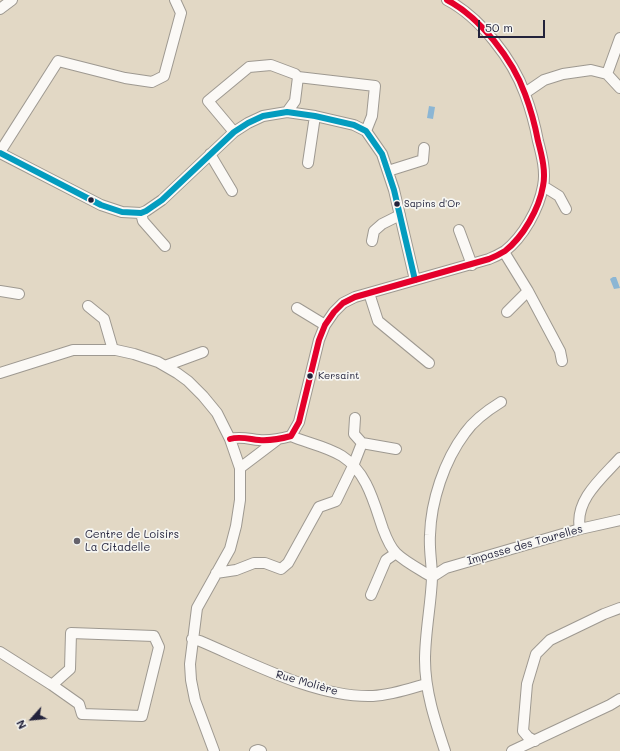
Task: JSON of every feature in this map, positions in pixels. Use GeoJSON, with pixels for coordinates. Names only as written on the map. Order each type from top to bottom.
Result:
{"type":"FeatureCollection","features":[{"type":"Feature","properties":{"kind":"street"},"geometry":{"type":"LineString","coordinates":[[0,9],[12,0]]}},
{"type":"Feature","properties":{"kind":"street"},"geometry":{"type":"LineString","coordinates":[[175,0],[181,13],[164,76],[152,82],[125,78],[58,62],[0,152],[101,205],[122,212],[141,213],[162,200],[234,132],[248,122],[263,116],[287,112],[315,116],[354,125],[366,131],[382,154],[394,190],[415,280]]}},
{"type":"Feature","properties":{"kind":"street"},"geometry":{"type":"LineString","coordinates":[[291,436],[298,422],[319,340],[325,324],[343,303],[355,297],[472,265],[504,252],[517,240],[536,206],[543,186],[544,173],[535,126],[525,93],[509,62],[497,45],[480,25],[455,4],[447,0]]}},
{"type":"Feature","properties":{"kind":"street"},"geometry":{"type":"LineString","coordinates":[[607,74],[620,38]]}},
{"type":"Feature","properties":{"kind":"street"},"geometry":{"type":"LineString","coordinates":[[234,132],[208,101],[249,67],[271,65],[296,74],[298,77],[375,86],[372,116],[366,131]]}},
{"type":"Feature","properties":{"kind":"street"},"geometry":{"type":"LineString","coordinates":[[525,93],[544,80],[563,74],[591,70],[607,74],[620,88]]}},
{"type":"Feature","properties":{"kind":"street"},"geometry":{"type":"LineString","coordinates":[[287,112],[295,101],[298,77]]}},
{"type":"Feature","properties":{"kind":"street"},"geometry":{"type":"LineString","coordinates":[[308,163],[315,116]]}},
{"type":"Feature","properties":{"kind":"street"},"geometry":{"type":"LineString","coordinates":[[388,171],[423,160],[424,148]]}},
{"type":"Feature","properties":{"kind":"street"},"geometry":{"type":"LineString","coordinates":[[210,154],[232,191]]}},
{"type":"Feature","properties":{"kind":"street"},"geometry":{"type":"LineString","coordinates":[[543,186],[559,196],[566,209]]}},
{"type":"Feature","properties":{"kind":"street"},"geometry":{"type":"LineString","coordinates":[[141,213],[143,221],[165,246]]}},
{"type":"Feature","properties":{"kind":"street"},"geometry":{"type":"LineString","coordinates":[[372,241],[374,231],[382,224],[400,215]]}},
{"type":"Feature","properties":{"kind":"street"},"geometry":{"type":"LineString","coordinates":[[459,230],[472,265]]}},
{"type":"Feature","properties":{"kind":"street"},"geometry":{"type":"LineString","coordinates":[[504,252],[528,291],[560,351],[562,361]]}},
{"type":"Feature","properties":{"kind":"street"},"geometry":{"type":"LineString","coordinates":[[0,291],[19,294]]}},
{"type":"Feature","properties":{"kind":"street"},"geometry":{"type":"LineString","coordinates":[[507,312],[528,291]]}},
{"type":"Feature","properties":{"kind":"street"},"geometry":{"type":"LineString","coordinates":[[369,293],[378,321],[429,363]]}},
{"type":"Feature","properties":{"kind":"street"},"geometry":{"type":"LineString","coordinates":[[88,306],[104,320],[113,350]]}},
{"type":"Feature","properties":{"kind":"street"},"geometry":{"type":"LineString","coordinates":[[297,308],[325,324]]}},
{"type":"Feature","properties":{"kind":"street"},"geometry":{"type":"LineString","coordinates":[[0,373],[73,350],[113,350],[134,354],[158,362],[165,366],[188,381],[217,413],[230,439],[240,468],[240,500],[236,526],[230,549],[197,608],[190,664],[193,693],[214,751]]}},
{"type":"Feature","properties":{"kind":"street"},"geometry":{"type":"LineString","coordinates":[[165,366],[203,352]]}},
{"type":"Feature","properties":{"kind":"street"},"geometry":{"type":"LineString","coordinates":[[445,751],[434,719],[426,684],[425,659],[432,577],[430,536],[433,503],[451,454],[465,433],[486,411],[501,402]]}},
{"type":"Feature","properties":{"kind":"street"},"geometry":{"type":"LineString","coordinates":[[355,418],[354,434],[362,443],[396,448]]}},
{"type":"Feature","properties":{"kind":"street"},"geometry":{"type":"LineString","coordinates":[[230,439],[237,437],[258,440],[277,440],[291,436],[342,456],[362,476],[369,488],[387,540],[396,553],[432,577]]}},
{"type":"Feature","properties":{"kind":"street"},"geometry":{"type":"LineString","coordinates":[[240,468],[277,440]]}},
{"type":"Feature","properties":{"kind":"street"},"geometry":{"type":"LineString","coordinates":[[216,573],[236,570],[254,563],[284,566],[319,507],[336,501],[362,443]]}},
{"type":"Feature","properties":{"kind":"street"},"geometry":{"type":"LineString","coordinates":[[580,529],[579,523],[582,505],[590,491],[620,458]]}},
{"type":"Feature","properties":{"kind":"street","name":"Impasse des Tourelles"},"geometry":{"type":"LineString","coordinates":[[432,577],[446,568],[580,529],[620,520]]}},
{"type":"Feature","properties":{"kind":"street"},"geometry":{"type":"LineString","coordinates":[[371,595],[386,560],[396,553]]}},
{"type":"Feature","properties":{"kind":"street"},"geometry":{"type":"LineString","coordinates":[[508,751],[517,742],[523,731],[527,684],[536,654],[550,640],[620,608]]}},
{"type":"Feature","properties":{"kind":"street"},"geometry":{"type":"LineString","coordinates":[[0,652],[79,704],[82,714],[142,716],[159,647],[154,636],[71,633],[70,669],[52,685]]}},
{"type":"Feature","properties":{"kind":"street","name":"Rue Molière"},"geometry":{"type":"LineString","coordinates":[[192,639],[200,641],[271,672],[314,687],[336,692],[372,696],[392,694],[426,684]]}},
{"type":"Feature","properties":{"kind":"street"},"geometry":{"type":"LineString","coordinates":[[512,751],[620,699]]}},
{"type":"Feature","properties":{"kind":"street"},"geometry":{"type":"LineString","coordinates":[[523,731],[528,737],[535,741]]}},
{"type":"Feature","properties":{"kind":"street"},"geometry":{"type":"LineString","coordinates":[[255,751],[262,751]]}},
{"type":"Feature","properties":{"kind":"water"},"geometry":{"type":"Polygon","coordinates":[[[429,106],[435,107],[433,119],[427,118],[429,106]]]}},
{"type":"Feature","properties":{"kind":"water"},"geometry":{"type":"Polygon","coordinates":[[[616,277],[620,288],[614,289],[610,279],[616,277]]]}},
{"type":"Feature","properties":{"kind":"transit line"},"geometry":{"type":"LineString","coordinates":[[230,439],[241,438],[268,440],[291,436],[299,422],[319,340],[325,325],[334,312],[343,303],[355,297],[489,259],[505,251],[512,245],[524,230],[534,213],[541,195],[544,181],[544,170],[534,123],[520,81],[504,54],[483,28],[471,17],[447,0]]}},
{"type":"Feature","properties":{"kind":"transit line"},"geometry":{"type":"LineString","coordinates":[[0,153],[101,205],[122,212],[141,213],[162,200],[234,132],[263,116],[287,112],[315,116],[354,125],[366,131],[382,154],[394,190],[415,280]]}},
{"type":"Feature","properties":{"kind":"place","name":"Sapins d'Or"},"geometry":{"type":"Point","coordinates":[397,204]}},
{"type":"Feature","properties":{"kind":"place","name":"Kersaint"},"geometry":{"type":"Point","coordinates":[310,376]}},
{"type":"Feature","properties":{"kind":"place","name":"Centre de Loisirs La Citadelle"},"geometry":{"type":"Point","coordinates":[77,541]}}]}
